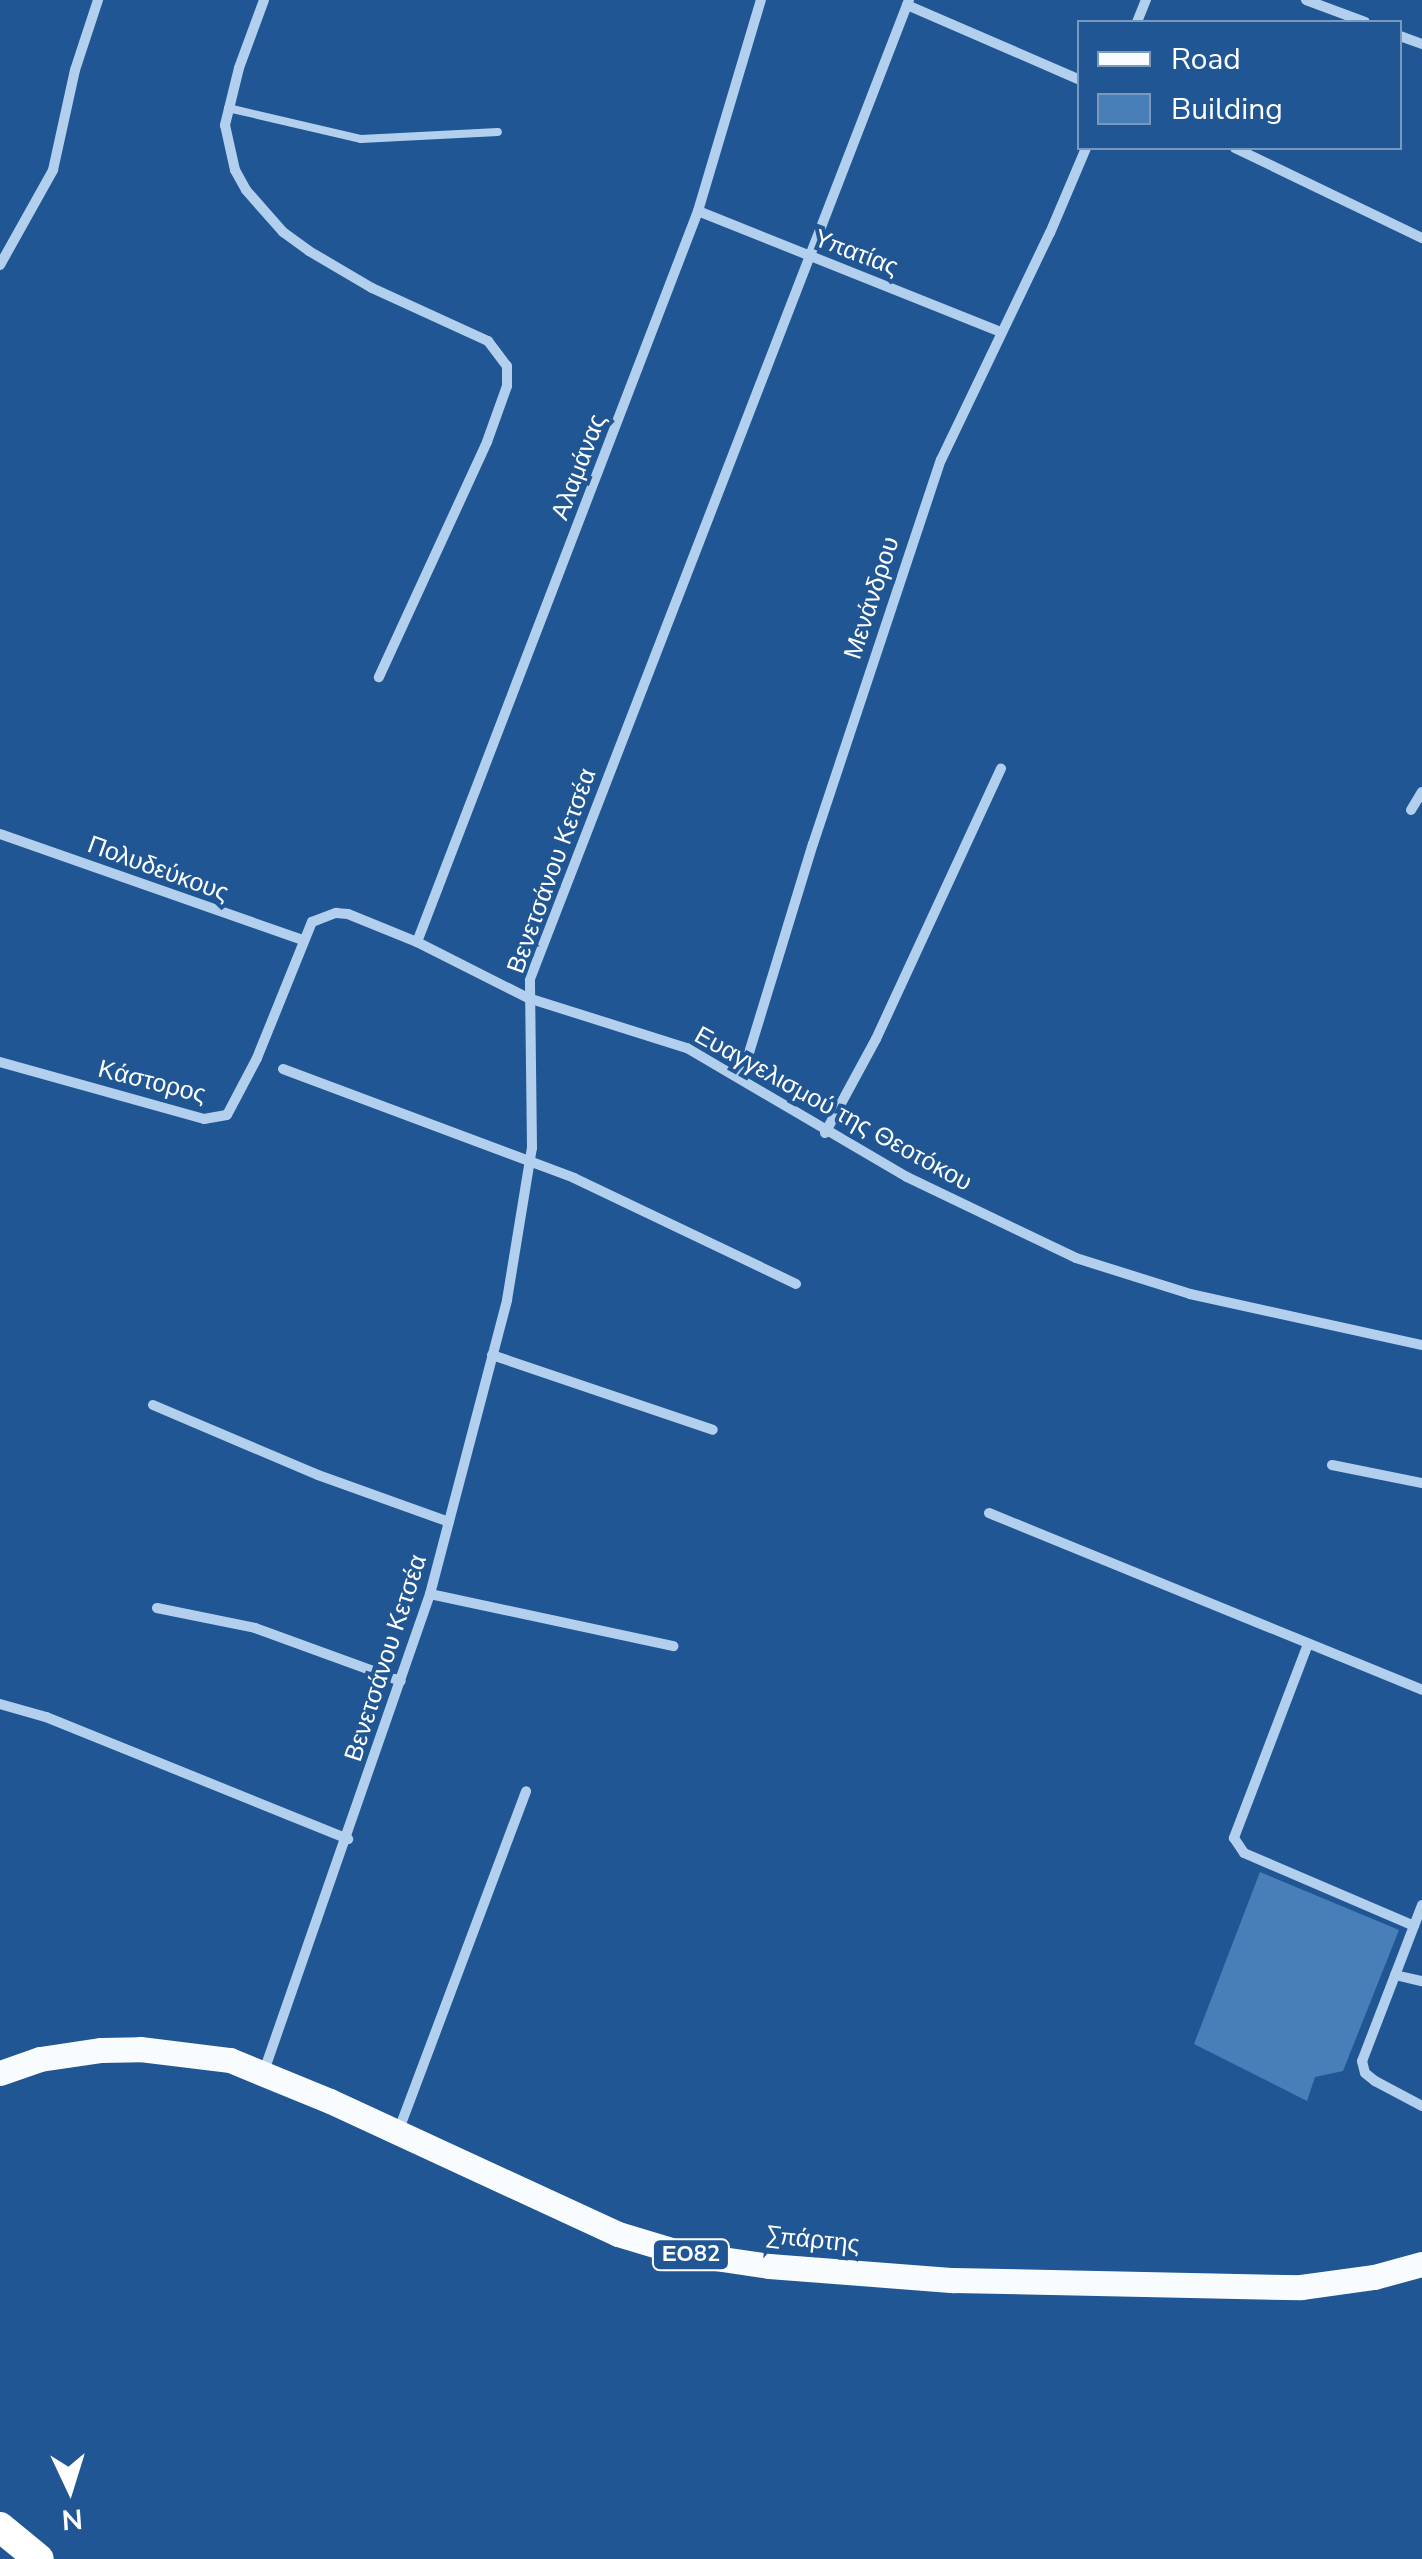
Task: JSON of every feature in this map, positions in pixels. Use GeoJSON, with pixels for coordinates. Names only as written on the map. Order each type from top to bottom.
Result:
{"type":"FeatureCollection","features":[{"type":"Feature","properties":{"kind":"highway"},"geometry":{"type":"LineString","coordinates":[[0,2527],[39,2559]]}},
{"type":"Feature","properties":{"kind":"main road","name":"Σπάρτης"},"geometry":{"type":"LineString","coordinates":[[0,2073],[72,2052],[140,2048],[230,2060],[618,2234],[681,2253],[768,2266],[953,2280],[1301,2287],[1374,2277],[1422,2264]]}},
{"type":"Feature","properties":{"kind":"street"},"geometry":{"type":"LineString","coordinates":[[0,264],[53,170],[75,70],[98,0]]}},
{"type":"Feature","properties":{"kind":"street"},"geometry":{"type":"LineString","coordinates":[[264,0],[228,108],[227,146],[234,170],[262,212],[283,232],[354,278],[488,341],[507,366],[506,386],[486,442],[379,677]]}},
{"type":"Feature","properties":{"kind":"street","name":"Αλαμάνας"},"geometry":{"type":"LineString","coordinates":[[417,942],[698,211],[761,0]]}},
{"type":"Feature","properties":{"kind":"street"},"geometry":{"type":"LineString","coordinates":[[1306,0],[1360,20]]}},
{"type":"Feature","properties":{"kind":"street"},"geometry":{"type":"LineString","coordinates":[[908,2],[1077,79]]}},
{"type":"Feature","properties":{"kind":"street","name":"Βενετσάνου Κετσέα"},"geometry":{"type":"LineString","coordinates":[[263,2072],[348,1838],[430,1594],[492,1355],[522,1226],[530,1162],[528,998],[539,953],[908,2]]}},
{"type":"Feature","properties":{"kind":"street","name":"Μενάνδρου"},"geometry":{"type":"LineString","coordinates":[[742,1078],[916,527],[966,401],[1050,233],[1085,150]]}},
{"type":"Feature","properties":{"kind":"street"},"geometry":{"type":"LineString","coordinates":[[1239,150],[1422,238]]}},
{"type":"Feature","properties":{"kind":"street","name":"Υπατίας"},"geometry":{"type":"LineString","coordinates":[[698,211],[1000,332]]}},
{"type":"Feature","properties":{"kind":"street"},"geometry":{"type":"LineString","coordinates":[[824,1132],[876,1038],[1000,769]]}},
{"type":"Feature","properties":{"kind":"street"},"geometry":{"type":"LineString","coordinates":[[1411,810],[1422,792]]}},
{"type":"Feature","properties":{"kind":"street","name":"Πολυδεύκους"},"geometry":{"type":"LineString","coordinates":[[0,834],[302,940]]}},
{"type":"Feature","properties":{"kind":"street","name":"Ευαγγελισμού της Θεοτόκου"},"geometry":{"type":"LineString","coordinates":[[302,940],[312,922],[336,913],[417,942],[528,998],[686,1048],[742,1078],[824,1132],[1076,1258],[1190,1294],[1422,1345]]}},
{"type":"Feature","properties":{"kind":"street","name":"Κάστορος"},"geometry":{"type":"LineString","coordinates":[[0,1062],[204,1119],[227,1114],[257,1058],[302,940]]}},
{"type":"Feature","properties":{"kind":"street"},"geometry":{"type":"LineString","coordinates":[[282,1069],[606,1192],[796,1284]]}},
{"type":"Feature","properties":{"kind":"street"},"geometry":{"type":"LineString","coordinates":[[492,1355],[713,1430]]}},
{"type":"Feature","properties":{"kind":"street"},"geometry":{"type":"LineString","coordinates":[[152,1405],[318,1475],[449,1522]]}},
{"type":"Feature","properties":{"kind":"street"},"geometry":{"type":"LineString","coordinates":[[1332,1465],[1422,1483]]}},
{"type":"Feature","properties":{"kind":"street"},"geometry":{"type":"LineString","coordinates":[[989,1513],[1422,1690]]}},
{"type":"Feature","properties":{"kind":"street"},"geometry":{"type":"LineString","coordinates":[[430,1594],[674,1646]]}},
{"type":"Feature","properties":{"kind":"street"},"geometry":{"type":"LineString","coordinates":[[157,1608],[255,1628],[401,1681]]}},
{"type":"Feature","properties":{"kind":"street"},"geometry":{"type":"LineString","coordinates":[[1308,1644],[1234,1838],[1244,1853],[1414,1926]]}},
{"type":"Feature","properties":{"kind":"street"},"geometry":{"type":"LineString","coordinates":[[0,1704],[46,1718],[348,1838]]}},
{"type":"Feature","properties":{"kind":"street"},"geometry":{"type":"LineString","coordinates":[[398,2134],[526,1791]]}},
{"type":"Feature","properties":{"kind":"street"},"geometry":{"type":"LineString","coordinates":[[1422,1905],[1363,2054],[1362,2066],[1375,2081],[1422,2106]]}},
{"type":"Feature","properties":{"kind":"street"},"geometry":{"type":"LineString","coordinates":[[1395,1976],[1422,1981]]}},
{"type":"Feature","properties":{"kind":"lane"},"geometry":{"type":"LineString","coordinates":[[228,108],[361,140],[498,132]]}},
{"type":"Feature","properties":{"kind":"building"},"geometry":{"type":"Polygon","coordinates":[[[1260,1872],[1399,1930],[1343,2071],[1315,2077],[1307,2101],[1194,2044],[1260,1872]]]}}]}
